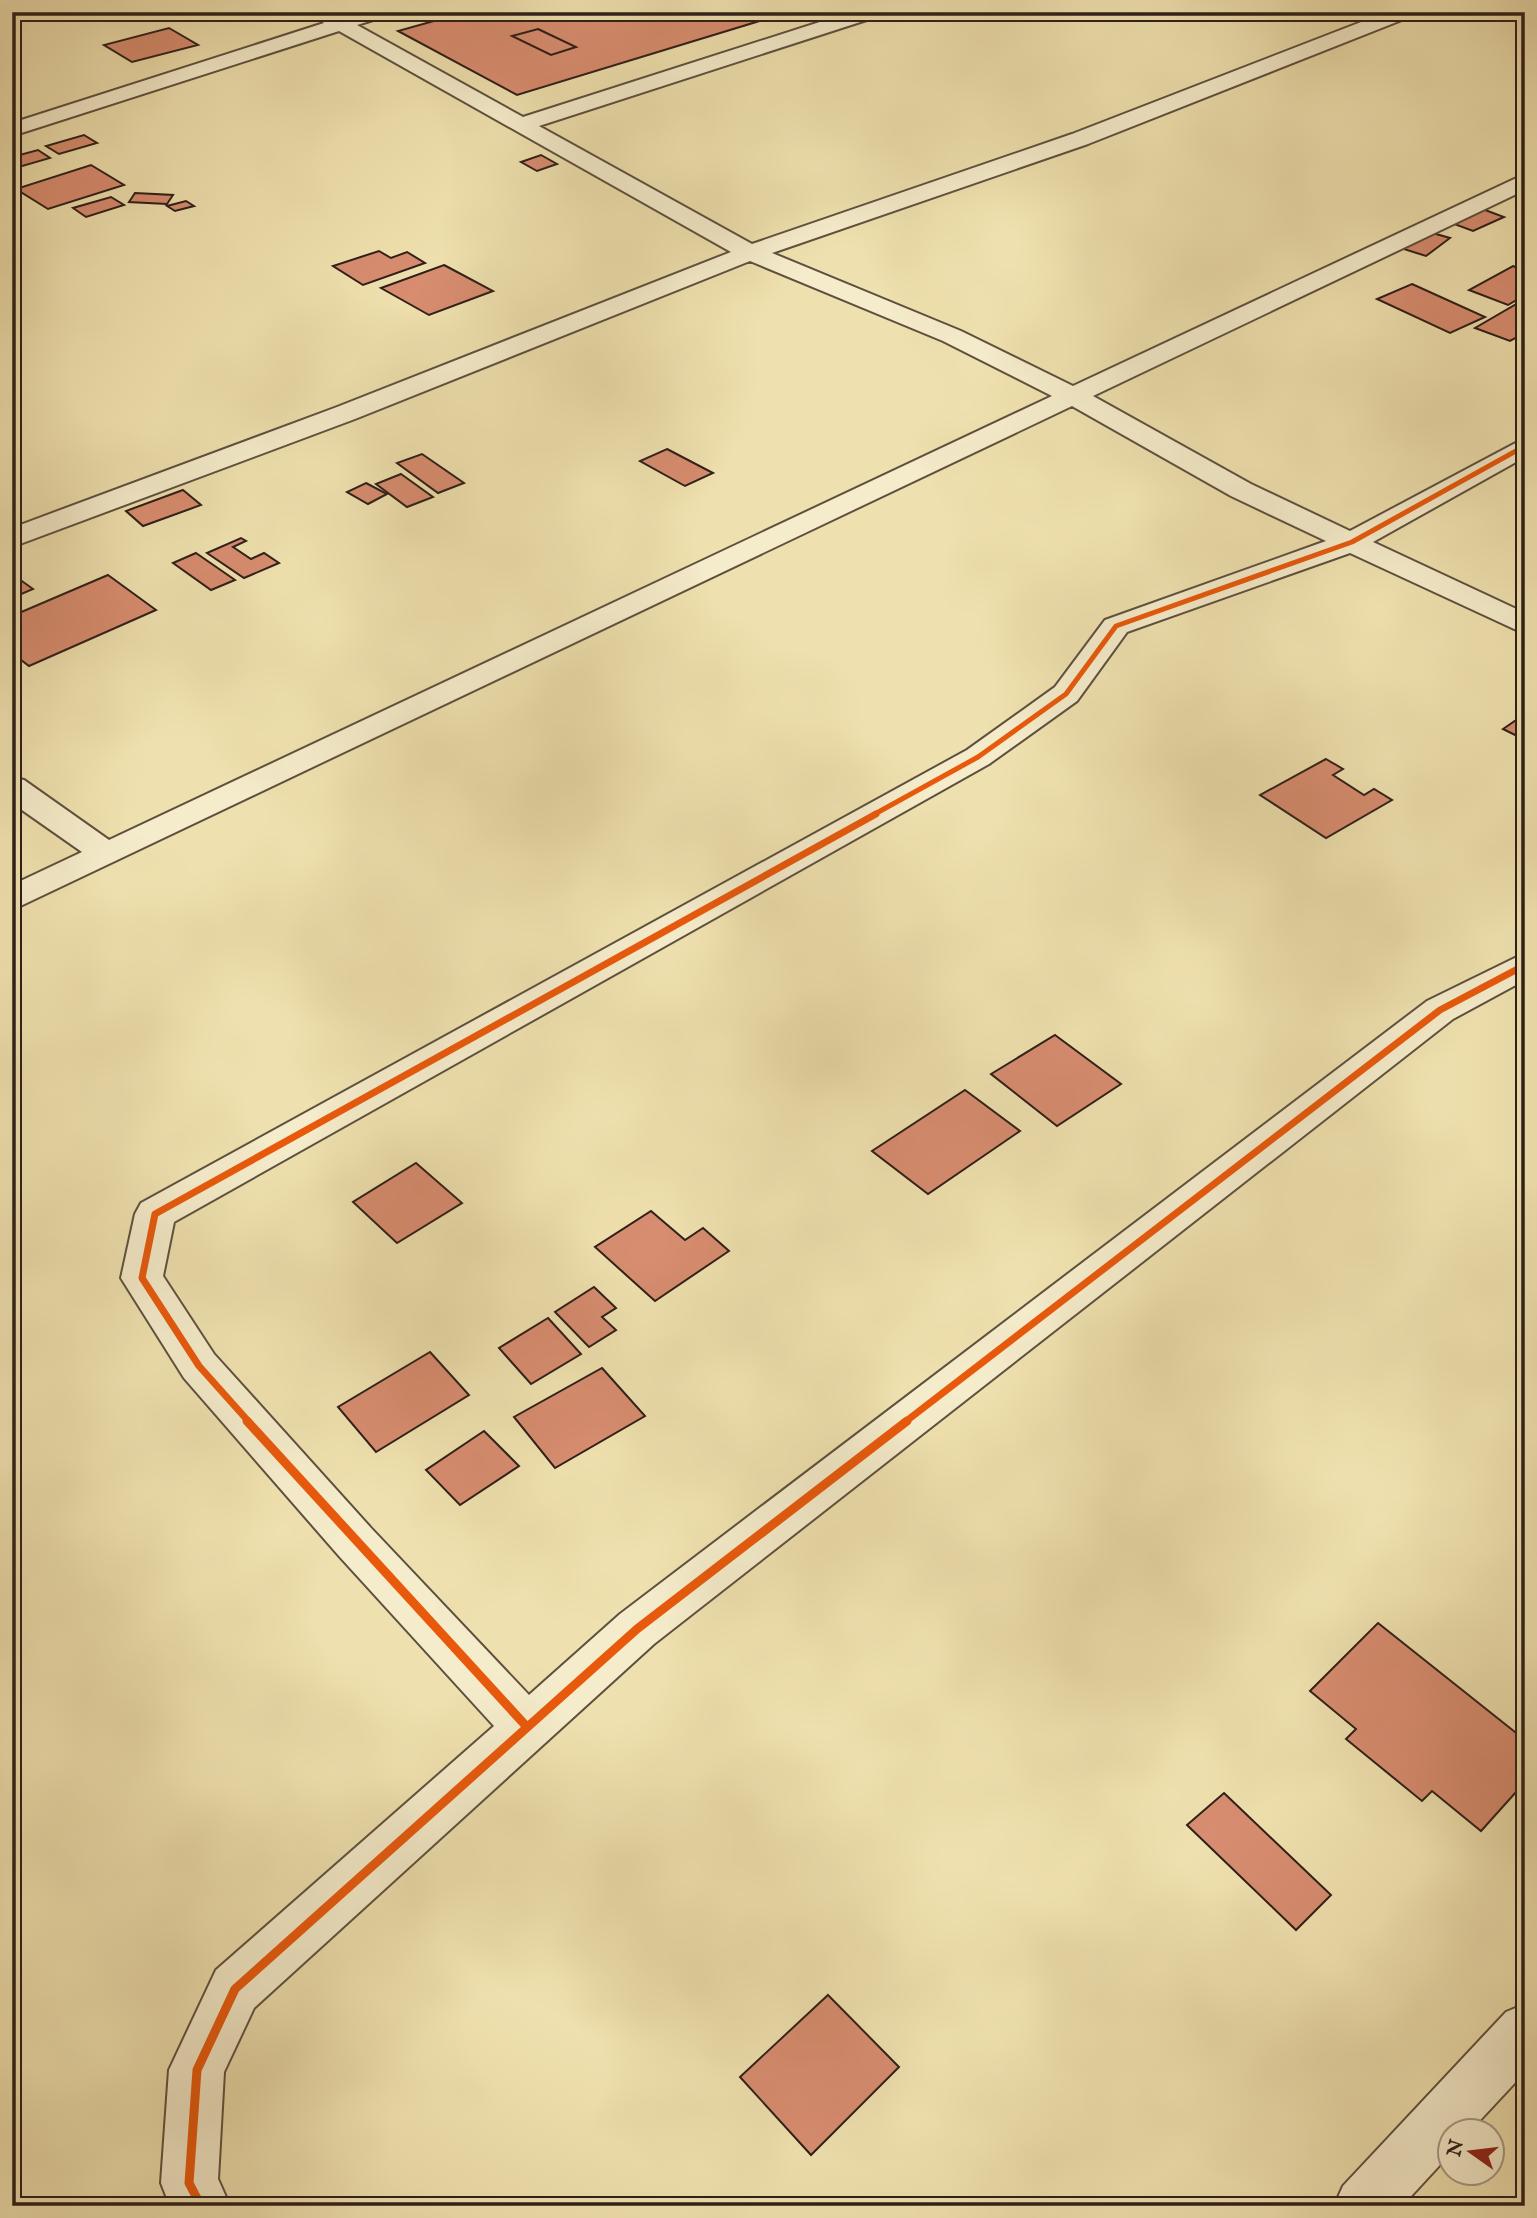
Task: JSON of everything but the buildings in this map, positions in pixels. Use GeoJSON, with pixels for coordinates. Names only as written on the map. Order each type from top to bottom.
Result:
{"type":"FeatureCollection","features":[{"type":"Feature","properties":{"kind":"street"},"geometry":{"type":"LineString","coordinates":[[12,130],[329,18],[379,12]]}},
{"type":"Feature","properties":{"kind":"street"},"geometry":{"type":"LineString","coordinates":[[521,125],[872,12]]}},
{"type":"Feature","properties":{"kind":"street"},"geometry":{"type":"LineString","coordinates":[[12,538],[346,413],[750,253],[1080,139],[1405,12]]}},
{"type":"Feature","properties":{"kind":"street"},"geometry":{"type":"LineString","coordinates":[[329,18],[750,253],[952,336],[1073,396],[1241,489],[1525,625]]}},
{"type":"Feature","properties":{"kind":"street"},"geometry":{"type":"LineString","coordinates":[[12,899],[1525,181]]}},
{"type":"Feature","properties":{"kind":"street"},"geometry":{"type":"LineString","coordinates":[[527,1727],[355,1542],[199,1366],[142,1278],[155,1214],[978,757],[1066,694],[1116,626],[1352,542],[1525,446]]}},
{"type":"Feature","properties":{"kind":"street"},"geometry":{"type":"LineString","coordinates":[[12,787],[107,854]]}},
{"type":"Feature","properties":{"kind":"street"},"geometry":{"type":"LineString","coordinates":[[201,2206],[189,2183],[197,2070],[234,1989],[637,1629],[1429,1018],[1525,965]]}},
{"type":"Feature","properties":{"kind":"street"},"geometry":{"type":"LineString","coordinates":[[1363,2206],[1525,2031]]}},
{"type":"Feature","properties":{"kind":"cycle path"},"geometry":{"type":"LineString","coordinates":[[527,1727],[355,1542],[199,1366],[142,1278],[155,1214],[978,757],[1066,694],[1116,626],[1352,542],[1525,446]]}},
{"type":"Feature","properties":{"kind":"cycle path"},"geometry":{"type":"LineString","coordinates":[[201,2206],[189,2183],[197,2070],[235,1989],[637,1629],[1440,1010],[1525,965]]}}]}
